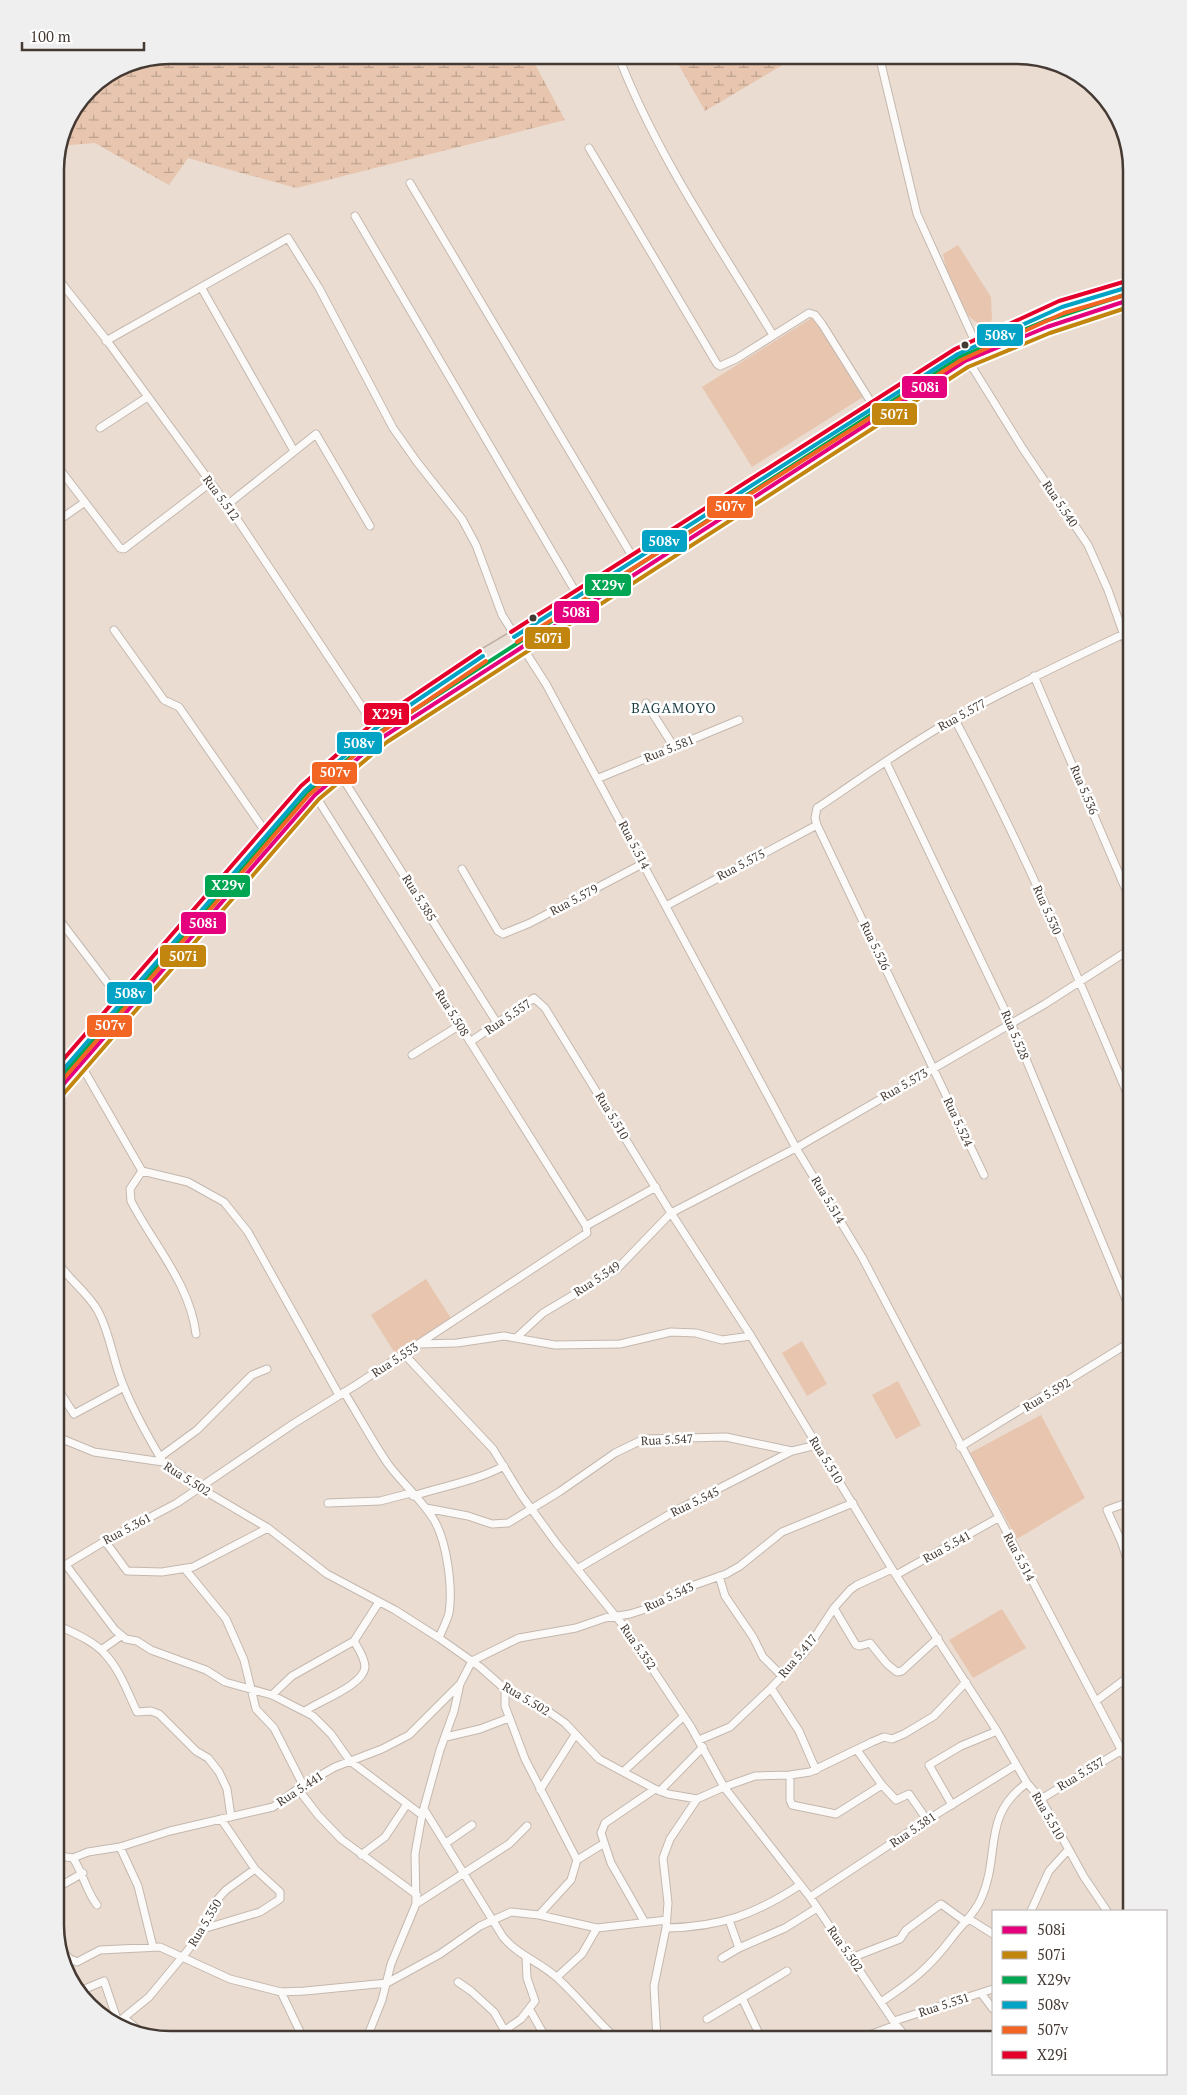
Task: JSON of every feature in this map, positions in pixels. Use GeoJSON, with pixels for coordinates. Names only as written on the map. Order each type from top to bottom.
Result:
{"type":"FeatureCollection","features":[{"type":"Feature","properties":{"kind":"highway"},"geometry":{"type":"LineString","coordinates":[[64,1084],[315,795],[382,737],[484,670],[517,642],[578,596],[976,344],[1062,307],[1123,289]]}},
{"type":"Feature","properties":{"kind":"highway"},"geometry":{"type":"LineString","coordinates":[[64,1069],[305,791],[376,728],[470,664],[483,656],[517,642],[965,361],[1033,331],[1078,314],[1123,301]]}},
{"type":"Feature","properties":{"kind":"street"},"geometry":{"type":"LineString","coordinates":[[621,64],[627,80],[670,164],[773,335]]}},
{"type":"Feature","properties":{"kind":"street"},"geometry":{"type":"LineString","coordinates":[[881,64],[917,214],[976,344]]}},
{"type":"Feature","properties":{"kind":"street"},"geometry":{"type":"LineString","coordinates":[[589,148],[717,364],[720,366],[736,359],[803,315],[809,313],[815,315],[874,407]]}},
{"type":"Feature","properties":{"kind":"street"},"geometry":{"type":"LineString","coordinates":[[410,183],[635,561]]}},
{"type":"Feature","properties":{"kind":"street"},"geometry":{"type":"LineString","coordinates":[[355,216],[578,596]]}},
{"type":"Feature","properties":{"kind":"street","name":"Rua 5.514"},"geometry":{"type":"LineString","coordinates":[[201,287],[288,238],[346,337],[393,428],[462,520],[476,545],[496,602],[517,642],[546,684],[599,778],[796,1148],[862,1256],[960,1447],[1122,1750]]}},
{"type":"Feature","properties":{"kind":"street","name":"Rua 5.512"},"geometry":{"type":"LineString","coordinates":[[64,287],[227,505],[376,728]]}},
{"type":"Feature","properties":{"kind":"street"},"geometry":{"type":"LineString","coordinates":[[106,341],[201,287],[294,451]]}},
{"type":"Feature","properties":{"kind":"street","name":"Rua 5.540"},"geometry":{"type":"LineString","coordinates":[[965,361],[974,370],[1023,449],[1088,545],[1108,590],[1122,635]]}},
{"type":"Feature","properties":{"kind":"street"},"geometry":{"type":"LineString","coordinates":[[100,428],[146,398]]}},
{"type":"Feature","properties":{"kind":"street"},"geometry":{"type":"LineString","coordinates":[[227,505],[316,434],[370,526]]}},
{"type":"Feature","properties":{"kind":"street"},"geometry":{"type":"LineString","coordinates":[[64,475],[120,548],[124,549],[210,483]]}},
{"type":"Feature","properties":{"kind":"street"},"geometry":{"type":"LineString","coordinates":[[64,516],[85,502]]}},
{"type":"Feature","properties":{"kind":"street"},"geometry":{"type":"LineString","coordinates":[[114,630],[164,700],[179,707],[267,834]]}},
{"type":"Feature","properties":{"kind":"street","name":"Rua 5.577"},"geometry":{"type":"LineString","coordinates":[[817,824],[815,818],[817,808],[954,718],[1034,676],[1122,635]]}},
{"type":"Feature","properties":{"kind":"street","name":"Rua 5.536"},"geometry":{"type":"LineString","coordinates":[[1034,676],[1123,883]]}},
{"type":"Feature","properties":{"kind":"street"},"geometry":{"type":"LineString","coordinates":[[646,703],[674,747]]}},
{"type":"Feature","properties":{"kind":"street","name":"Rua 5.530"},"geometry":{"type":"LineString","coordinates":[[954,718],[1006,817],[1123,1084]]}},
{"type":"Feature","properties":{"kind":"street","name":"Rua 5.581"},"geometry":{"type":"LineString","coordinates":[[599,778],[739,720]]}},
{"type":"Feature","properties":{"kind":"street","name":"Rua 5.528"},"geometry":{"type":"LineString","coordinates":[[886,762],[1011,1023],[1123,1292]]}},
{"type":"Feature","properties":{"kind":"street","name":"Rua 5.385"},"geometry":{"type":"LineString","coordinates":[[340,774],[497,1023]]}},
{"type":"Feature","properties":{"kind":"street","name":"Rua 5.508"},"geometry":{"type":"LineString","coordinates":[[315,795],[587,1228]]}},
{"type":"Feature","properties":{"kind":"street","name":"Rua 5.575"},"geometry":{"type":"LineString","coordinates":[[666,906],[817,824]]}},
{"type":"Feature","properties":{"kind":"street","name":"Rua 5.526"},"geometry":{"type":"LineString","coordinates":[[817,824],[933,1068]]}},
{"type":"Feature","properties":{"kind":"street","name":"Rua 5.579"},"geometry":{"type":"LineString","coordinates":[[462,869],[498,931],[503,934],[530,923],[644,863]]}},
{"type":"Feature","properties":{"kind":"street"},"geometry":{"type":"LineString","coordinates":[[64,926],[122,1002]]}},
{"type":"Feature","properties":{"kind":"street","name":"Rua 5.573"},"geometry":{"type":"LineString","coordinates":[[671,1213],[796,1148],[1046,1004],[1123,954]]}},
{"type":"Feature","properties":{"kind":"street","name":"Rua 5.557"},"geometry":{"type":"LineString","coordinates":[[470,1042],[534,998],[545,1008]]}},
{"type":"Feature","properties":{"kind":"street","name":"Rua 5.510"},"geometry":{"type":"LineString","coordinates":[[545,1008],[671,1213],[751,1336],[894,1572],[997,1730],[1027,1783],[1041,1798],[1068,1850],[1106,1910]]}},
{"type":"Feature","properties":{"kind":"street"},"geometry":{"type":"LineString","coordinates":[[412,1055],[460,1025]]}},
{"type":"Feature","properties":{"kind":"street"},"geometry":{"type":"LineString","coordinates":[[81,1065],[142,1170],[188,1182],[224,1202],[248,1232],[342,1394],[388,1463],[412,1494],[426,1508],[441,1534],[447,1563],[449,1614],[439,1638]]}},
{"type":"Feature","properties":{"kind":"street","name":"Rua 5.524"},"geometry":{"type":"LineString","coordinates":[[933,1068],[984,1175]]}},
{"type":"Feature","properties":{"kind":"street"},"geometry":{"type":"LineString","coordinates":[[142,1170],[129,1194],[142,1222],[184,1294],[193,1315],[196,1334]]}},
{"type":"Feature","properties":{"kind":"street","name":"Rua 5.553"},"geometry":{"type":"LineString","coordinates":[[200,1488],[293,1424],[585,1236],[587,1228],[656,1188]]}},
{"type":"Feature","properties":{"kind":"street","name":"Rua 5.549"},"geometry":{"type":"LineString","coordinates":[[516,1338],[543,1313],[617,1269],[671,1213]]}},
{"type":"Feature","properties":{"kind":"street"},"geometry":{"type":"LineString","coordinates":[[64,1269],[98,1311],[105,1324],[124,1387],[137,1418],[161,1459],[197,1430],[252,1375],[267,1369]]}},
{"type":"Feature","properties":{"kind":"street"},"geometry":{"type":"LineString","coordinates":[[419,1344],[456,1343],[504,1336],[561,1345],[620,1344],[671,1332],[702,1334],[722,1340],[751,1336]]}},
{"type":"Feature","properties":{"kind":"street","name":"Rua 5.592"},"geometry":{"type":"LineString","coordinates":[[960,1447],[1123,1347]]}},
{"type":"Feature","properties":{"kind":"street"},"geometry":{"type":"LineString","coordinates":[[404,1354],[493,1449],[532,1510]]}},
{"type":"Feature","properties":{"kind":"street"},"geometry":{"type":"LineString","coordinates":[[64,1399],[74,1414],[124,1387]]}},
{"type":"Feature","properties":{"kind":"street","name":"Rua 5.547"},"geometry":{"type":"LineString","coordinates":[[426,1508],[468,1516],[492,1524],[508,1523],[532,1510],[614,1453],[639,1440],[726,1437],[792,1451]]}},
{"type":"Feature","properties":{"kind":"street","name":"Rua 5.502"},"geometry":{"type":"LineString","coordinates":[[64,1440],[94,1452],[161,1459],[200,1488],[268,1528],[327,1574],[439,1638],[472,1661],[506,1689],[538,1704],[565,1723],[599,1758],[625,1770],[658,1790],[697,1799]]}},
{"type":"Feature","properties":{"kind":"street","name":"Rua 5.545"},"geometry":{"type":"LineString","coordinates":[[577,1569],[658,1520],[792,1451],[817,1445]]}},
{"type":"Feature","properties":{"kind":"street"},"geometry":{"type":"LineString","coordinates":[[328,1503],[380,1501],[486,1476],[504,1466]]}},
{"type":"Feature","properties":{"kind":"street","name":"Rua 5.361"},"geometry":{"type":"LineString","coordinates":[[66,1565],[104,1541],[177,1503],[200,1488]]}},
{"type":"Feature","properties":{"kind":"street","name":"Rua 5.543"},"geometry":{"type":"LineString","coordinates":[[472,1661],[519,1638],[576,1628],[652,1607],[683,1589],[740,1566],[755,1556],[768,1542],[782,1532],[853,1503]]}},
{"type":"Feature","properties":{"kind":"street"},"geometry":{"type":"LineString","coordinates":[[1123,1504],[1107,1510],[1123,1545]]}},
{"type":"Feature","properties":{"kind":"street","name":"Rua 5.352"},"geometry":{"type":"LineString","coordinates":[[532,1510],[616,1616],[684,1716],[724,1787]]}},
{"type":"Feature","properties":{"kind":"street","name":"Rua 5.541"},"geometry":{"type":"LineString","coordinates":[[894,1572],[998,1518]]}},
{"type":"Feature","properties":{"kind":"street"},"geometry":{"type":"LineString","coordinates":[[104,1541],[127,1571],[185,1569],[268,1528]]}},
{"type":"Feature","properties":{"kind":"street"},"geometry":{"type":"LineString","coordinates":[[66,1565],[121,1636],[136,1641],[151,1650],[206,1670],[225,1682],[272,1695],[319,1721],[350,1761],[408,1804],[423,1812],[446,1843],[491,1920],[510,1946],[557,1978],[609,2031]]}},
{"type":"Feature","properties":{"kind":"street"},"geometry":{"type":"LineString","coordinates":[[185,1569],[229,1624],[244,1660],[256,1708],[274,1728],[300,1787],[318,1815],[361,1855],[417,1895]]}},
{"type":"Feature","properties":{"kind":"street","name":"Rua 5.417"},"geometry":{"type":"LineString","coordinates":[[701,1744],[730,1727],[771,1688],[805,1652],[834,1608],[857,1584],[894,1572]]}},
{"type":"Feature","properties":{"kind":"street"},"geometry":{"type":"LineString","coordinates":[[719,1576],[725,1596],[753,1637],[765,1660],[782,1676]]}},
{"type":"Feature","properties":{"kind":"street"},"geometry":{"type":"LineString","coordinates":[[272,1695],[292,1676],[354,1641],[379,1602]]}},
{"type":"Feature","properties":{"kind":"street"},"geometry":{"type":"LineString","coordinates":[[834,1608],[856,1644],[860,1646],[870,1643],[887,1664],[898,1672],[938,1638]]}},
{"type":"Feature","properties":{"kind":"street"},"geometry":{"type":"LineString","coordinates":[[64,1629],[101,1650],[117,1671],[137,1712],[151,1711],[159,1714],[196,1751],[208,1758],[224,1781],[231,1816]]}},
{"type":"Feature","properties":{"kind":"street"},"geometry":{"type":"LineString","coordinates":[[101,1650],[121,1636]]}},
{"type":"Feature","properties":{"kind":"street"},"geometry":{"type":"LineString","coordinates":[[305,1712],[353,1684],[364,1670],[364,1661],[354,1641]]}},
{"type":"Feature","properties":{"kind":"street"},"geometry":{"type":"LineString","coordinates":[[369,2031],[387,1983],[391,1964],[416,1904],[415,1854],[423,1812],[460,1684],[472,1661]]}},
{"type":"Feature","properties":{"kind":"street"},"geometry":{"type":"LineString","coordinates":[[1096,1701],[1123,1681]]}},
{"type":"Feature","properties":{"kind":"street"},"geometry":{"type":"LineString","coordinates":[[656,2031],[654,1986],[666,1924],[668,1903],[663,1858],[670,1839],[697,1799],[750,1777],[790,1775],[816,1770],[882,1738],[892,1739],[926,1723],[942,1709],[966,1682]]}},
{"type":"Feature","properties":{"kind":"street","name":"Rua 5.441"},"geometry":{"type":"LineString","coordinates":[[64,1857],[73,1858],[88,1852],[120,1847],[273,1806],[300,1787],[350,1761],[382,1749],[408,1735],[460,1684]]}},
{"type":"Feature","properties":{"kind":"street"},"geometry":{"type":"LineString","coordinates":[[771,1688],[799,1732],[816,1770]]}},
{"type":"Feature","properties":{"kind":"street"},"geometry":{"type":"LineString","coordinates":[[506,1689],[505,1706],[531,1774],[577,1860]]}},
{"type":"Feature","properties":{"kind":"street"},"geometry":{"type":"LineString","coordinates":[[625,1770],[684,1716]]}},
{"type":"Feature","properties":{"kind":"street"},"geometry":{"type":"LineString","coordinates":[[446,1737],[480,1729],[509,1718]]}},
{"type":"Feature","properties":{"kind":"street"},"geometry":{"type":"LineString","coordinates":[[952,1805],[929,1766],[961,1746],[997,1730]]}},
{"type":"Feature","properties":{"kind":"street"},"geometry":{"type":"LineString","coordinates":[[540,1790],[575,1735]]}},
{"type":"Feature","properties":{"kind":"street"},"geometry":{"type":"LineString","coordinates":[[644,1921],[611,1863],[600,1833],[605,1823],[658,1790],[701,1744]]}},
{"type":"Feature","properties":{"kind":"street"},"geometry":{"type":"LineString","coordinates":[[857,1750],[882,1785],[896,1800],[909,1794],[927,1820]]}},
{"type":"Feature","properties":{"kind":"street","name":"Rua 5.537"},"geometry":{"type":"LineString","coordinates":[[1041,1798],[1122,1750]]}},
{"type":"Feature","properties":{"kind":"street","name":"Rua 5.381"},"geometry":{"type":"LineString","coordinates":[[810,1898],[927,1820],[1016,1764]]}},
{"type":"Feature","properties":{"kind":"street"},"geometry":{"type":"LineString","coordinates":[[790,1775],[790,1800],[792,1805],[833,1814],[852,1806],[882,1785]]}},
{"type":"Feature","properties":{"kind":"street"},"geometry":{"type":"LineString","coordinates":[[881,2002],[932,1963],[968,1921],[985,1890],[998,1816],[1014,1793],[1027,1783]]}},
{"type":"Feature","properties":{"kind":"street","name":"Rua 5.502"},"geometry":{"type":"LineString","coordinates":[[724,1787],[810,1898],[902,2031]]}},
{"type":"Feature","properties":{"kind":"street"},"geometry":{"type":"LineString","coordinates":[[361,1855],[385,1837],[408,1804]]}},
{"type":"Feature","properties":{"kind":"street"},"geometry":{"type":"LineString","coordinates":[[203,1929],[260,1912],[280,1899],[280,1892],[255,1869],[221,1819]]}},
{"type":"Feature","properties":{"kind":"street"},"geometry":{"type":"LineString","coordinates":[[446,1843],[472,1825]]}},
{"type":"Feature","properties":{"kind":"street"},"geometry":{"type":"LineString","coordinates":[[416,1904],[509,1844],[527,1826]]}},
{"type":"Feature","properties":{"kind":"street"},"geometry":{"type":"LineString","coordinates":[[539,1914],[571,1880],[577,1860],[603,1844]]}},
{"type":"Feature","properties":{"kind":"street"},"geometry":{"type":"LineString","coordinates":[[120,1847],[138,1886],[153,1947]]}},
{"type":"Feature","properties":{"kind":"street"},"geometry":{"type":"LineString","coordinates":[[1031,1910],[1049,1871],[1068,1850]]}},
{"type":"Feature","properties":{"kind":"street"},"geometry":{"type":"LineString","coordinates":[[73,1858],[83,1872],[91,1897],[97,1905]]}},
{"type":"Feature","properties":{"kind":"street","name":"Rua 5.350"},"geometry":{"type":"LineString","coordinates":[[121,2019],[149,1997],[181,1956],[196,1941],[215,1902],[226,1890],[255,1869]]}},
{"type":"Feature","properties":{"kind":"street"},"geometry":{"type":"LineString","coordinates":[[64,1884],[83,1872]]}},
{"type":"Feature","properties":{"kind":"street"},"geometry":{"type":"LineString","coordinates":[[69,1958],[78,1962],[100,1950],[160,1947],[230,1979],[281,1992],[387,1983],[440,1954],[491,1920],[512,1912],[539,1914],[598,1928],[644,1921],[666,1924],[712,1925],[755,1910],[800,1885]]}},
{"type":"Feature","properties":{"kind":"street"},"geometry":{"type":"LineString","coordinates":[[851,1958],[900,1939],[906,1930],[941,1904],[992,1933]]}},
{"type":"Feature","properties":{"kind":"street"},"geometry":{"type":"LineString","coordinates":[[722,1958],[738,1948],[785,1928],[817,1908]]}},
{"type":"Feature","properties":{"kind":"street"},"geometry":{"type":"LineString","coordinates":[[729,1920],[738,1948]]}},
{"type":"Feature","properties":{"kind":"street"},"geometry":{"type":"LineString","coordinates":[[557,1978],[582,1954],[598,1928]]}},
{"type":"Feature","properties":{"kind":"street"},"geometry":{"type":"LineString","coordinates":[[502,2031],[521,2019],[530,2010],[534,1998],[527,1978],[526,1958]]}},
{"type":"Feature","properties":{"kind":"street"},"geometry":{"type":"LineString","coordinates":[[707,2019],[787,1971]]}},
{"type":"Feature","properties":{"kind":"street"},"geometry":{"type":"LineString","coordinates":[[85,1989],[104,1980],[117,2017]]}},
{"type":"Feature","properties":{"kind":"street"},"geometry":{"type":"LineString","coordinates":[[458,1982],[472,1991],[494,2012],[503,2026],[502,2031]]}},
{"type":"Feature","properties":{"kind":"street","name":"Rua 5.531"},"geometry":{"type":"LineString","coordinates":[[877,2031],[992,1989]]}},
{"type":"Feature","properties":{"kind":"street"},"geometry":{"type":"LineString","coordinates":[[281,1992],[300,2031]]}},
{"type":"Feature","properties":{"kind":"street"},"geometry":{"type":"LineString","coordinates":[[981,1993],[992,2008]]}},
{"type":"Feature","properties":{"kind":"street"},"geometry":{"type":"LineString","coordinates":[[742,1998],[758,2031]]}},
{"type":"Feature","properties":{"kind":"street"},"geometry":{"type":"LineString","coordinates":[[530,2010],[542,2031]]}},
{"type":"Feature","properties":{"kind":"green space"},"geometry":{"type":"Polygon","coordinates":[[[170,64],[535,64],[565,120],[296,188],[188,158],[169,185],[95,143],[67,145],[78,117],[95,95],[111,82],[129,72],[142,67],[170,64]]]}},
{"type":"Feature","properties":{"kind":"green space"},"geometry":{"type":"Polygon","coordinates":[[[678,64],[784,64],[705,111],[678,64]]]}},
{"type":"Feature","properties":{"kind":"green space"},"geometry":{"type":"Polygon","coordinates":[[[958,245],[991,297],[992,320],[984,327],[971,318],[963,309],[949,278],[943,254],[958,245]]]}},
{"type":"Feature","properties":{"kind":"green space"},"geometry":{"type":"Polygon","coordinates":[[[813,317],[863,397],[752,467],[702,387],[813,317]]]}},
{"type":"Feature","properties":{"kind":"green space"},"geometry":{"type":"Polygon","coordinates":[[[426,1279],[452,1320],[396,1355],[371,1315],[426,1279]]]}},
{"type":"Feature","properties":{"kind":"green space"},"geometry":{"type":"Polygon","coordinates":[[[802,1341],[827,1384],[807,1396],[782,1353],[802,1341]]]}},
{"type":"Feature","properties":{"kind":"green space"},"geometry":{"type":"Polygon","coordinates":[[[898,1381],[921,1425],[896,1439],[872,1395],[898,1381]]]}},
{"type":"Feature","properties":{"kind":"green space"},"geometry":{"type":"Polygon","coordinates":[[[1041,1415],[1085,1498],[1017,1539],[970,1453],[1041,1415]]]}},
{"type":"Feature","properties":{"kind":"green space"},"geometry":{"type":"Polygon","coordinates":[[[1002,1609],[1026,1648],[973,1678],[949,1640],[1002,1609]]]}},
{"type":"Feature","properties":{"kind":"transit line","name":"X29i"},"geometry":{"type":"LineString","coordinates":[[511,632],[955,349],[1059,301],[1123,282]]}},
{"type":"Feature","properties":{"kind":"transit line","name":"508v"},"geometry":{"type":"LineString","coordinates":[[514,637],[958,354],[1062,307],[1123,289]]}},
{"type":"Feature","properties":{"kind":"transit line","name":"X29v"},"geometry":{"type":"LineString","coordinates":[[64,1074],[310,791],[380,732],[962,356],[1045,321],[1123,295]]}},
{"type":"Feature","properties":{"kind":"transit line","name":"507v"},"geometry":{"type":"LineString","coordinates":[[517,642],[961,360],[1064,313],[1123,296]]}},
{"type":"Feature","properties":{"kind":"transit line","name":"508i"},"geometry":{"type":"LineString","coordinates":[[64,1084],[315,795],[383,737],[965,361],[1047,327],[1123,302]]}},
{"type":"Feature","properties":{"kind":"transit line","name":"507i"},"geometry":{"type":"LineString","coordinates":[[64,1093],[319,799],[387,742],[968,367],[1050,333],[1123,309]]}},
{"type":"Feature","properties":{"kind":"transit line","name":"X29i"},"geometry":{"type":"LineString","coordinates":[[64,1059],[301,786],[373,723],[480,651]]}},
{"type":"Feature","properties":{"kind":"transit line","name":"508v"},"geometry":{"type":"LineString","coordinates":[[64,1069],[305,791],[376,728],[483,656]]}},
{"type":"Feature","properties":{"kind":"transit line","name":"507v"},"geometry":{"type":"LineString","coordinates":[[64,1078],[309,795],[380,733],[486,661]]}},
{"type":"Feature","properties":{"kind":"district","name":"BAGAMOYO"},"geometry":{"type":"Point","coordinates":[674,708]}}]}
